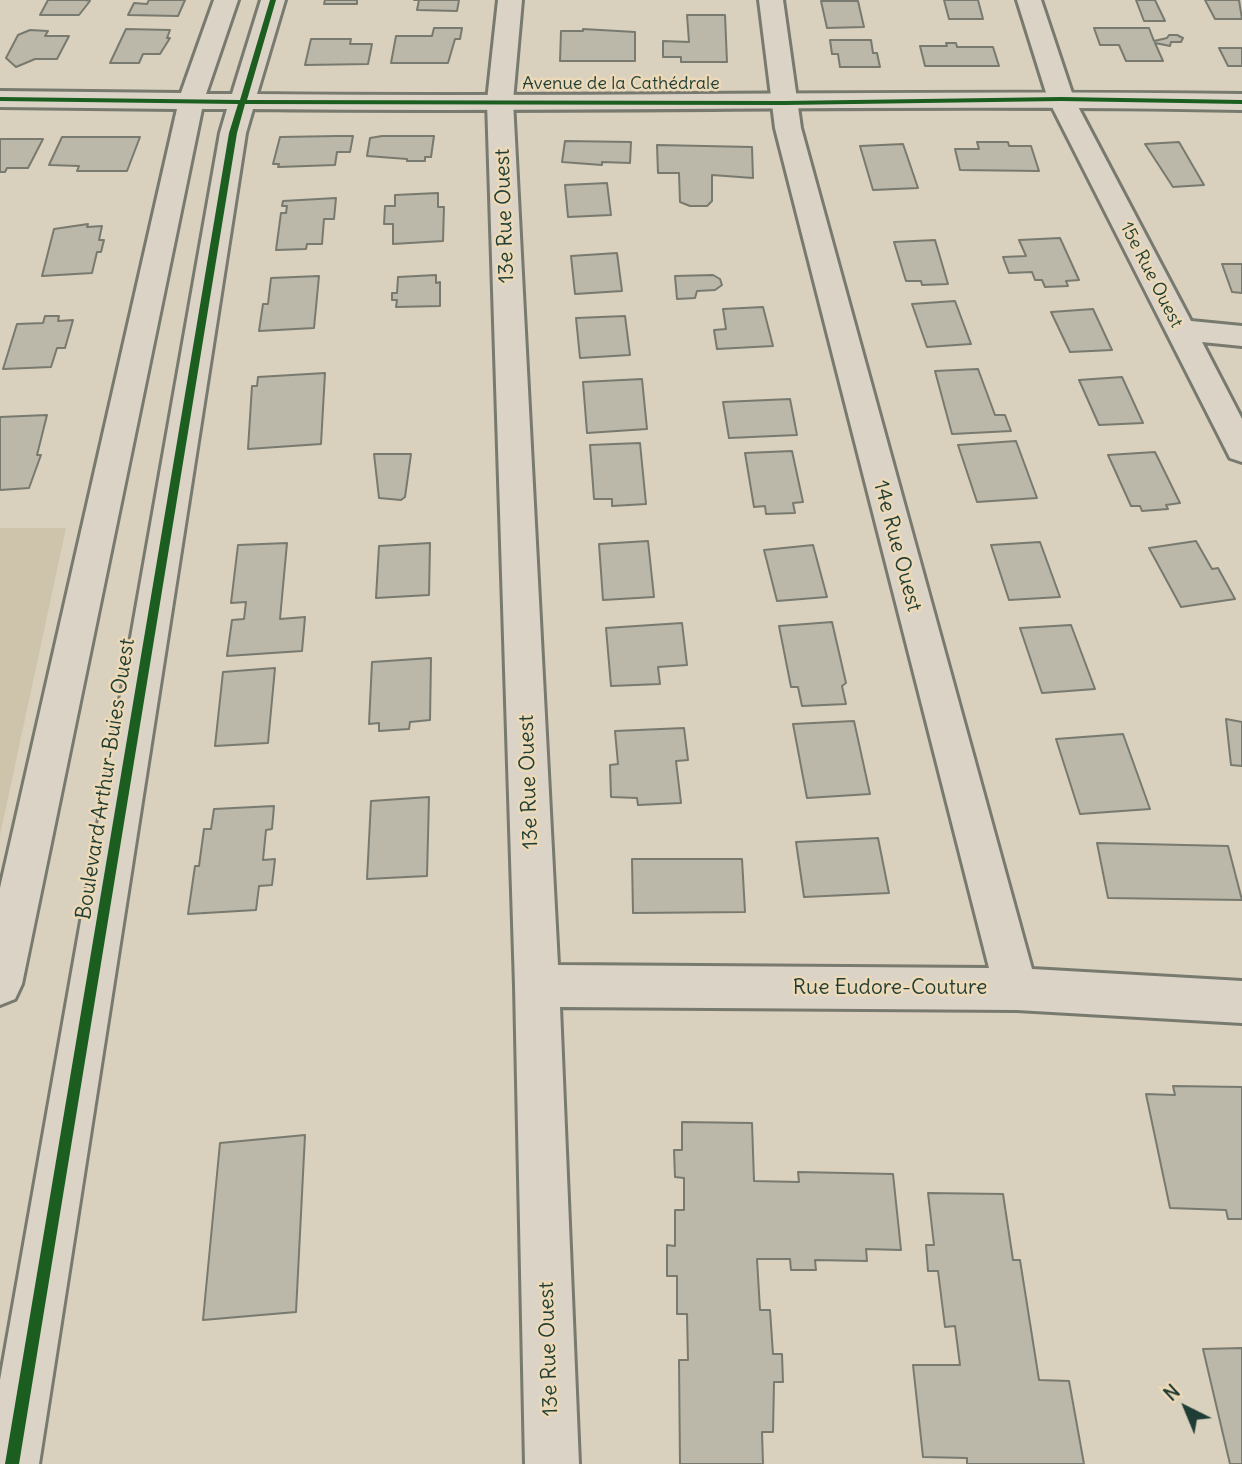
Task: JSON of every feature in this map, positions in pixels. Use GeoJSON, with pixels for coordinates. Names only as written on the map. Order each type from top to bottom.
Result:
{"type":"FeatureCollection","features":[{"type":"Feature","properties":{"kind":"street"},"geometry":{"type":"LineString","coordinates":[[0,984],[191,101],[226,0]]}},
{"type":"Feature","properties":{"kind":"street","name":"Boulevard Arthur-Buies Ouest"},"geometry":{"type":"LineString","coordinates":[[12,1464],[233,133],[273,0]]}},
{"type":"Feature","properties":{"kind":"street","name":"13e Rue Ouest"},"geometry":{"type":"LineString","coordinates":[[510,0],[500,101],[537,986],[552,1464]]}},
{"type":"Feature","properties":{"kind":"street","name":"14e Rue Ouest"},"geometry":{"type":"LineString","coordinates":[[771,0],[788,128],[998,928],[1017,989]]}},
{"type":"Feature","properties":{"kind":"street","name":"15e Rue Ouest"},"geometry":{"type":"LineString","coordinates":[[1029,0],[1061,99],[1242,450]]}},
{"type":"Feature","properties":{"kind":"street","name":"Avenue de la Cathédrale"},"geometry":{"type":"LineString","coordinates":[[0,99],[783,103],[1061,99],[1242,102]]}},
{"type":"Feature","properties":{"kind":"street"},"geometry":{"type":"LineString","coordinates":[[1179,330],[1242,336]]}},
{"type":"Feature","properties":{"kind":"street","name":"Rue Eudore-Couture"},"geometry":{"type":"LineString","coordinates":[[537,986],[1017,989],[1242,1002]]}},
{"type":"Feature","properties":{"kind":"shaded area"},"geometry":{"type":"Polygon","coordinates":[[[0,528],[66,528],[0,835],[0,528]]]}},
{"type":"Feature","properties":{"kind":"building"},"geometry":{"type":"Polygon","coordinates":[[[48,0],[90,1],[79,15],[40,15],[48,0]]]}},
{"type":"Feature","properties":{"kind":"building"},"geometry":{"type":"Polygon","coordinates":[[[149,0],[185,0],[178,16],[128,15],[134,3],[147,4],[149,0]]]}},
{"type":"Feature","properties":{"kind":"building"},"geometry":{"type":"Polygon","coordinates":[[[325,0],[357,0],[357,4],[324,4],[325,0]]]}},
{"type":"Feature","properties":{"kind":"building"},"geometry":{"type":"Polygon","coordinates":[[[419,0],[459,0],[457,11],[417,10],[419,0]]]}},
{"type":"Feature","properties":{"kind":"building"},"geometry":{"type":"Polygon","coordinates":[[[944,0],[978,0],[983,19],[949,19],[944,0]]]}},
{"type":"Feature","properties":{"kind":"building"},"geometry":{"type":"Polygon","coordinates":[[[1136,0],[1155,0],[1165,21],[1144,21],[1136,0]]]}},
{"type":"Feature","properties":{"kind":"building"},"geometry":{"type":"Polygon","coordinates":[[[1205,0],[1239,0],[1242,19],[1215,19],[1205,0]]]}},
{"type":"Feature","properties":{"kind":"building"},"geometry":{"type":"Polygon","coordinates":[[[821,1],[858,1],[864,27],[827,28],[821,1]]]}},
{"type":"Feature","properties":{"kind":"building"},"geometry":{"type":"Polygon","coordinates":[[[687,15],[725,15],[727,62],[681,62],[681,57],[663,57],[663,41],[689,42],[687,15]]]}},
{"type":"Feature","properties":{"kind":"building"},"geometry":{"type":"Polygon","coordinates":[[[434,28],[462,28],[460,39],[455,39],[448,63],[391,63],[396,36],[432,36],[434,28]]]}},
{"type":"Feature","properties":{"kind":"building"},"geometry":{"type":"Polygon","coordinates":[[[1094,28],[1149,28],[1154,41],[1169,35],[1183,38],[1181,42],[1171,42],[1170,46],[1155,43],[1163,61],[1126,61],[1119,45],[1100,45],[1094,28]]]}},
{"type":"Feature","properties":{"kind":"building"},"geometry":{"type":"Polygon","coordinates":[[[126,29],[170,30],[167,38],[170,38],[160,54],[143,54],[139,63],[110,63],[126,29]]]}},
{"type":"Feature","properties":{"kind":"building"},"geometry":{"type":"Polygon","coordinates":[[[583,29],[635,32],[635,61],[560,61],[561,31],[583,29]]]}},
{"type":"Feature","properties":{"kind":"building"},"geometry":{"type":"Polygon","coordinates":[[[30,30],[48,31],[45,36],[69,36],[57,59],[35,59],[16,67],[6,58],[18,35],[30,30]]]}},
{"type":"Feature","properties":{"kind":"building"},"geometry":{"type":"Polygon","coordinates":[[[311,39],[351,39],[350,44],[372,44],[368,64],[305,65],[311,39]]]}},
{"type":"Feature","properties":{"kind":"building"},"geometry":{"type":"Polygon","coordinates":[[[830,40],[871,40],[873,53],[877,53],[880,67],[840,67],[838,54],[832,54],[830,40]]]}},
{"type":"Feature","properties":{"kind":"building"},"geometry":{"type":"Polygon","coordinates":[[[946,43],[956,43],[957,47],[993,47],[999,66],[925,66],[920,46],[947,46],[946,43]]]}},
{"type":"Feature","properties":{"kind":"building"},"geometry":{"type":"Polygon","coordinates":[[[1219,48],[1242,48],[1242,66],[1228,66],[1219,48]]]}},
{"type":"Feature","properties":{"kind":"building"},"geometry":{"type":"Polygon","coordinates":[[[353,136],[350,152],[337,152],[335,165],[278,167],[279,164],[273,164],[280,137],[353,136]]]}},
{"type":"Feature","properties":{"kind":"building"},"geometry":{"type":"Polygon","coordinates":[[[434,136],[431,157],[425,157],[425,161],[407,161],[367,156],[370,138],[434,136]]]}},
{"type":"Feature","properties":{"kind":"building"},"geometry":{"type":"Polygon","coordinates":[[[62,137],[140,137],[127,171],[77,171],[79,166],[49,165],[62,137]]]}},
{"type":"Feature","properties":{"kind":"building"},"geometry":{"type":"Polygon","coordinates":[[[0,139],[43,139],[28,168],[7,168],[5,172],[0,172],[0,139]]]}},
{"type":"Feature","properties":{"kind":"building"},"geometry":{"type":"Polygon","coordinates":[[[565,141],[631,142],[630,163],[602,162],[602,165],[562,162],[565,141]]]}},
{"type":"Feature","properties":{"kind":"building"},"geometry":{"type":"Polygon","coordinates":[[[977,142],[1008,142],[1009,146],[1031,146],[1039,171],[960,170],[955,149],[979,149],[977,142]]]}},
{"type":"Feature","properties":{"kind":"building"},"geometry":{"type":"Polygon","coordinates":[[[1179,142],[1204,185],[1173,187],[1145,144],[1179,142]]]}},
{"type":"Feature","properties":{"kind":"building"},"geometry":{"type":"Polygon","coordinates":[[[903,144],[918,188],[873,190],[860,146],[903,144]]]}},
{"type":"Feature","properties":{"kind":"building"},"geometry":{"type":"Polygon","coordinates":[[[657,145],[752,147],[753,178],[712,175],[712,201],[707,206],[690,206],[680,202],[679,173],[658,173],[657,145]]]}},
{"type":"Feature","properties":{"kind":"building"},"geometry":{"type":"Polygon","coordinates":[[[607,183],[611,215],[568,217],[565,185],[607,183]]]}},
{"type":"Feature","properties":{"kind":"building"},"geometry":{"type":"Polygon","coordinates":[[[438,193],[438,207],[444,207],[443,241],[393,244],[393,224],[384,224],[385,206],[395,206],[395,195],[438,193]]]}},
{"type":"Feature","properties":{"kind":"building"},"geometry":{"type":"Polygon","coordinates":[[[336,198],[334,219],[324,219],[322,244],[307,244],[306,249],[276,250],[281,213],[286,213],[287,206],[282,206],[283,201],[336,198]]]}},
{"type":"Feature","properties":{"kind":"building"},"geometry":{"type":"Polygon","coordinates":[[[88,224],[87,227],[102,226],[99,240],[104,240],[101,252],[97,252],[92,273],[42,276],[54,229],[88,224]]]}},
{"type":"Feature","properties":{"kind":"building"},"geometry":{"type":"Polygon","coordinates":[[[1060,238],[1079,280],[1066,281],[1068,286],[1045,287],[1042,280],[1035,280],[1032,272],[1009,273],[1003,257],[1026,256],[1019,240],[1060,238]]]}},
{"type":"Feature","properties":{"kind":"building"},"geometry":{"type":"Polygon","coordinates":[[[935,240],[948,284],[922,285],[921,281],[906,281],[894,242],[935,240]]]}},
{"type":"Feature","properties":{"kind":"building"},"geometry":{"type":"Polygon","coordinates":[[[617,253],[622,291],[575,294],[571,256],[617,253]]]}},
{"type":"Feature","properties":{"kind":"building"},"geometry":{"type":"Polygon","coordinates":[[[1222,264],[1242,264],[1242,293],[1232,292],[1222,264]]]}},
{"type":"Feature","properties":{"kind":"building"},"geometry":{"type":"Polygon","coordinates":[[[436,275],[436,283],[440,282],[440,306],[396,307],[397,300],[392,300],[392,293],[397,293],[398,277],[436,275]]]}},
{"type":"Feature","properties":{"kind":"building"},"geometry":{"type":"Polygon","coordinates":[[[713,275],[720,279],[722,285],[715,290],[697,291],[695,298],[677,299],[675,276],[713,275]]]}},
{"type":"Feature","properties":{"kind":"building"},"geometry":{"type":"Polygon","coordinates":[[[319,276],[314,328],[259,331],[263,304],[268,304],[271,278],[319,276]]]}},
{"type":"Feature","properties":{"kind":"building"},"geometry":{"type":"Polygon","coordinates":[[[955,301],[971,344],[927,347],[912,304],[955,301]]]}},
{"type":"Feature","properties":{"kind":"building"},"geometry":{"type":"Polygon","coordinates":[[[763,307],[773,346],[717,349],[714,330],[726,329],[723,309],[763,307]]]}},
{"type":"Feature","properties":{"kind":"building"},"geometry":{"type":"Polygon","coordinates":[[[1093,309],[1112,350],[1070,352],[1051,312],[1093,309]]]}},
{"type":"Feature","properties":{"kind":"building"},"geometry":{"type":"Polygon","coordinates":[[[45,316],[59,316],[58,321],[73,320],[65,348],[57,348],[51,367],[3,369],[17,324],[43,323],[45,316]]]}},
{"type":"Feature","properties":{"kind":"building"},"geometry":{"type":"Polygon","coordinates":[[[625,316],[630,355],[580,358],[576,318],[625,316]]]}},
{"type":"Feature","properties":{"kind":"building"},"geometry":{"type":"Polygon","coordinates":[[[978,369],[995,415],[1005,415],[1011,431],[952,434],[935,371],[978,369]]]}},
{"type":"Feature","properties":{"kind":"building"},"geometry":{"type":"Polygon","coordinates":[[[325,373],[321,444],[248,449],[252,386],[257,386],[258,377],[325,373]]]}},
{"type":"Feature","properties":{"kind":"building"},"geometry":{"type":"Polygon","coordinates":[[[1122,377],[1143,423],[1099,425],[1079,380],[1122,377]]]}},
{"type":"Feature","properties":{"kind":"building"},"geometry":{"type":"Polygon","coordinates":[[[642,379],[647,429],[587,433],[583,382],[642,379]]]}},
{"type":"Feature","properties":{"kind":"building"},"geometry":{"type":"Polygon","coordinates":[[[790,399],[797,435],[729,438],[723,402],[790,399]]]}},
{"type":"Feature","properties":{"kind":"building"},"geometry":{"type":"Polygon","coordinates":[[[47,415],[37,455],[41,455],[29,488],[0,490],[0,417],[47,415]]]}},
{"type":"Feature","properties":{"kind":"building"},"geometry":{"type":"Polygon","coordinates":[[[1016,441],[1037,498],[977,502],[958,445],[1016,441]]]}},
{"type":"Feature","properties":{"kind":"building"},"geometry":{"type":"Polygon","coordinates":[[[640,443],[646,504],[612,506],[612,499],[594,499],[590,445],[640,443]]]}},
{"type":"Feature","properties":{"kind":"building"},"geometry":{"type":"Polygon","coordinates":[[[792,451],[803,502],[793,503],[795,513],[766,514],[765,506],[754,507],[745,453],[792,451]]]}},
{"type":"Feature","properties":{"kind":"building"},"geometry":{"type":"Polygon","coordinates":[[[1155,452],[1180,503],[1166,505],[1168,509],[1142,511],[1140,506],[1131,506],[1108,455],[1155,452]]]}},
{"type":"Feature","properties":{"kind":"building"},"geometry":{"type":"Polygon","coordinates":[[[374,454],[411,454],[405,497],[401,500],[379,498],[374,454]]]}},
{"type":"Feature","properties":{"kind":"building"},"geometry":{"type":"Polygon","coordinates":[[[648,541],[654,597],[603,600],[599,544],[648,541]]]}},
{"type":"Feature","properties":{"kind":"building"},"geometry":{"type":"Polygon","coordinates":[[[1196,541],[1212,569],[1218,568],[1235,599],[1181,607],[1149,548],[1196,541]]]}},
{"type":"Feature","properties":{"kind":"building"},"geometry":{"type":"Polygon","coordinates":[[[1040,542],[1060,597],[1009,600],[991,545],[1040,542]]]}},
{"type":"Feature","properties":{"kind":"building"},"geometry":{"type":"Polygon","coordinates":[[[287,543],[280,619],[305,617],[302,651],[227,656],[232,620],[244,619],[246,602],[231,603],[238,545],[287,543]]]}},
{"type":"Feature","properties":{"kind":"building"},"geometry":{"type":"Polygon","coordinates":[[[430,543],[429,595],[376,598],[379,546],[430,543]]]}},
{"type":"Feature","properties":{"kind":"building"},"geometry":{"type":"Polygon","coordinates":[[[813,545],[827,597],[777,601],[764,550],[813,545]]]}},
{"type":"Feature","properties":{"kind":"building"},"geometry":{"type":"Polygon","coordinates":[[[832,622],[846,683],[842,686],[846,704],[802,706],[798,687],[791,687],[779,626],[832,622]]]}},
{"type":"Feature","properties":{"kind":"building"},"geometry":{"type":"Polygon","coordinates":[[[682,623],[687,665],[658,667],[660,684],[611,686],[606,628],[682,623]]]}},
{"type":"Feature","properties":{"kind":"building"},"geometry":{"type":"Polygon","coordinates":[[[1071,625],[1095,689],[1042,693],[1020,628],[1071,625]]]}},
{"type":"Feature","properties":{"kind":"building"},"geometry":{"type":"Polygon","coordinates":[[[431,658],[430,720],[410,722],[409,729],[379,731],[379,723],[369,724],[372,662],[431,658]]]}},
{"type":"Feature","properties":{"kind":"building"},"geometry":{"type":"Polygon","coordinates":[[[275,668],[268,743],[215,746],[223,672],[275,668]]]}},
{"type":"Feature","properties":{"kind":"building"},"geometry":{"type":"Polygon","coordinates":[[[1226,719],[1242,722],[1242,766],[1231,765],[1226,719]]]}},
{"type":"Feature","properties":{"kind":"building"},"geometry":{"type":"Polygon","coordinates":[[[854,721],[870,794],[807,798],[793,724],[854,721]]]}},
{"type":"Feature","properties":{"kind":"building"},"geometry":{"type":"Polygon","coordinates":[[[684,728],[688,760],[676,761],[681,803],[638,805],[637,798],[611,797],[610,765],[618,764],[615,731],[684,728]]]}},
{"type":"Feature","properties":{"kind":"building"},"geometry":{"type":"Polygon","coordinates":[[[1123,734],[1150,809],[1080,814],[1056,739],[1123,734]]]}},
{"type":"Feature","properties":{"kind":"building"},"geometry":{"type":"Polygon","coordinates":[[[429,797],[427,876],[367,879],[371,801],[429,797]]]}},
{"type":"Feature","properties":{"kind":"building"},"geometry":{"type":"Polygon","coordinates":[[[274,806],[272,829],[266,830],[263,860],[275,859],[272,885],[259,886],[256,910],[188,914],[204,829],[211,829],[214,809],[274,806]]]}},
{"type":"Feature","properties":{"kind":"building"},"geometry":{"type":"Polygon","coordinates":[[[878,838],[889,893],[804,897],[796,842],[878,838]]]}},
{"type":"Feature","properties":{"kind":"building"},"geometry":{"type":"Polygon","coordinates":[[[1097,843],[1228,846],[1242,900],[1108,898],[1097,843]]]}},
{"type":"Feature","properties":{"kind":"building"},"geometry":{"type":"Polygon","coordinates":[[[632,859],[742,859],[745,912],[633,913],[632,859]]]}},
{"type":"Feature","properties":{"kind":"building"},"geometry":{"type":"Polygon","coordinates":[[[1173,1086],[1242,1087],[1242,1219],[1228,1219],[1226,1210],[1170,1208],[1146,1094],[1175,1095],[1173,1086]]]}},
{"type":"Feature","properties":{"kind":"building"},"geometry":{"type":"Polygon","coordinates":[[[682,1122],[752,1123],[754,1181],[799,1182],[798,1172],[893,1174],[901,1250],[866,1249],[867,1261],[815,1260],[816,1270],[791,1270],[790,1259],[757,1259],[760,1310],[770,1310],[773,1354],[782,1354],[783,1382],[774,1382],[773,1432],[762,1432],[763,1464],[680,1464],[679,1360],[688,1360],[687,1314],[677,1314],[677,1276],[667,1276],[667,1245],[675,1246],[675,1210],[684,1210],[684,1178],[675,1177],[674,1150],[682,1150],[682,1122]]]}},
{"type":"Feature","properties":{"kind":"building"},"geometry":{"type":"Polygon","coordinates":[[[305,1135],[296,1312],[203,1320],[220,1143],[305,1135]]]}},
{"type":"Feature","properties":{"kind":"building"},"geometry":{"type":"Polygon","coordinates":[[[928,1193],[1003,1194],[1013,1260],[1020,1260],[1039,1380],[1069,1381],[1084,1464],[967,1464],[967,1458],[923,1457],[913,1365],[960,1365],[955,1326],[945,1327],[938,1271],[928,1271],[926,1245],[934,1245],[928,1193]]]}},
{"type":"Feature","properties":{"kind":"building"},"geometry":{"type":"Polygon","coordinates":[[[1242,1348],[1242,1464],[1230,1464],[1203,1349],[1242,1348]]]}},
{"type":"Feature","properties":{"kind":"cycle path"},"geometry":{"type":"LineString","coordinates":[[12,1464],[233,133],[273,0]]}},
{"type":"Feature","properties":{"kind":"cycle path"},"geometry":{"type":"LineString","coordinates":[[0,99],[784,103],[1061,99],[1242,102]]}}]}
